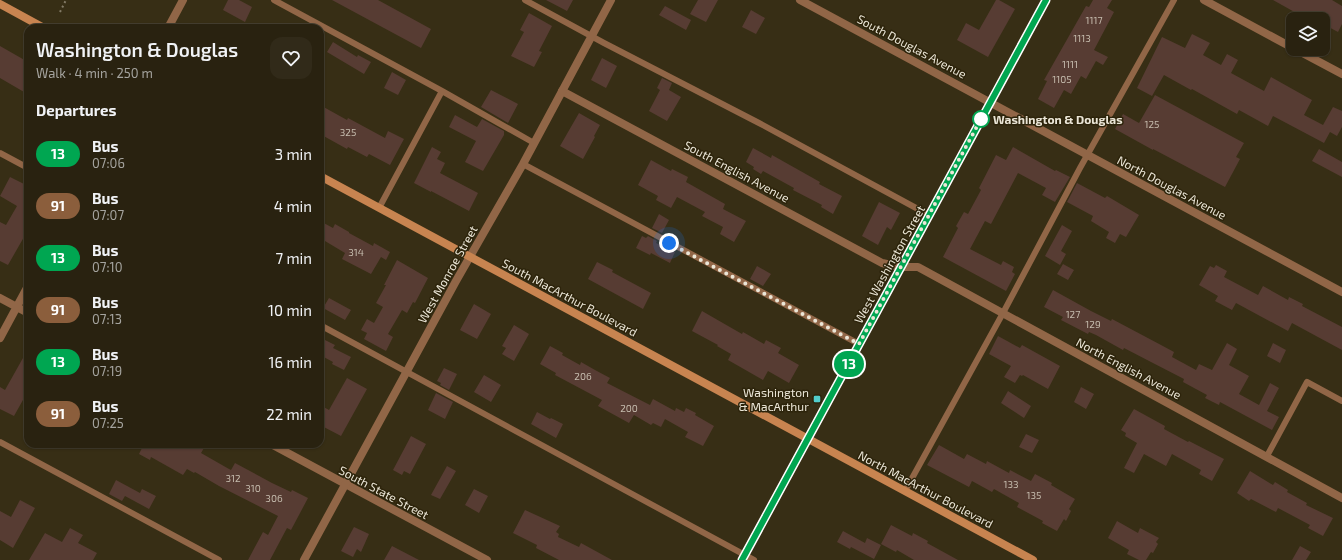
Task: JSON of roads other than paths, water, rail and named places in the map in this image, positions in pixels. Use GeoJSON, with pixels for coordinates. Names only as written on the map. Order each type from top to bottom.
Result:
{"type":"FeatureCollection","features":[{"type":"Feature","properties":{"kind":"main road"},"geometry":{"type":"LineString","coordinates":[[0,4],[37,24]]}},
{"type":"Feature","properties":{"kind":"main road","name":"South MacArthur Boulevard"},"geometry":{"type":"LineString","coordinates":[[324,178],[808,439]]}},
{"type":"Feature","properties":{"kind":"main road","name":"North MacArthur Boulevard"},"geometry":{"type":"LineString","coordinates":[[808,439],[1033,560]]}},
{"type":"Feature","properties":{"kind":"street"},"geometry":{"type":"LineString","coordinates":[[170,24],[183,0]]}},
{"type":"Feature","properties":{"kind":"street","name":"West Monroe Street"},"geometry":{"type":"LineString","coordinates":[[304,560],[470,257],[523,164],[611,0]]}},
{"type":"Feature","properties":{"kind":"street","name":"South Douglas Avenue"},"geometry":{"type":"LineString","coordinates":[[800,0],[990,102]]}},
{"type":"Feature","properties":{"kind":"street","name":"West Washington Street"},"geometry":{"type":"LineString","coordinates":[[743,558],[1046,0]]}},
{"type":"Feature","properties":{"kind":"street"},"geometry":{"type":"LineString","coordinates":[[1204,0],[1286,44]]}},
{"type":"Feature","properties":{"kind":"street"},"geometry":{"type":"LineString","coordinates":[[1309,56],[1342,74]]}},
{"type":"Feature","properties":{"kind":"street","name":"South English Avenue"},"geometry":{"type":"LineString","coordinates":[[562,91],[882,263],[901,267]]}},
{"type":"Feature","properties":{"kind":"street","name":"North Douglas Avenue"},"geometry":{"type":"LineString","coordinates":[[990,102],[1342,292]]}},
{"type":"Feature","properties":{"kind":"street","name":"North English Avenue"},"geometry":{"type":"LineString","coordinates":[[901,267],[918,267],[1342,498]]}},
{"type":"Feature","properties":{"kind":"street"},"geometry":{"type":"LineString","coordinates":[[0,338],[24,294]]}},
{"type":"Feature","properties":{"kind":"street"},"geometry":{"type":"LineString","coordinates":[[0,298],[24,311]]}},
{"type":"Feature","properties":{"kind":"street","name":"South State Street"},"geometry":{"type":"LineString","coordinates":[[278,448],[487,560]]}},
{"type":"Feature","properties":{"kind":"lane"},"geometry":{"type":"LineString","coordinates":[[274,0],[318,24]]}},
{"type":"Feature","properties":{"kind":"lane"},"geometry":{"type":"LineString","coordinates":[[525,0],[759,123],[929,215]]}},
{"type":"Feature","properties":{"kind":"lane"},"geometry":{"type":"LineString","coordinates":[[905,491],[1174,0]]}},
{"type":"Feature","properties":{"kind":"lane"},"geometry":{"type":"LineString","coordinates":[[324,27],[534,143]]}},
{"type":"Feature","properties":{"kind":"lane"},"geometry":{"type":"LineString","coordinates":[[379,208],[442,92]]}},
{"type":"Feature","properties":{"kind":"lane"},"geometry":{"type":"LineString","coordinates":[[0,153],[24,166]]}},
{"type":"Feature","properties":{"kind":"lane"},"geometry":{"type":"LineString","coordinates":[[523,164],[859,344]]}},
{"type":"Feature","properties":{"kind":"lane"},"geometry":{"type":"LineString","coordinates":[[324,328],[743,558],[754,560]]}},
{"type":"Feature","properties":{"kind":"lane"},"geometry":{"type":"LineString","coordinates":[[1267,456],[1307,382],[1342,401]]}},
{"type":"Feature","properties":{"kind":"lane"},"geometry":{"type":"LineString","coordinates":[[0,442],[219,560]]}},
{"type":"Feature","properties":{"kind":"place","name":"Washington & Douglas"},"geometry":{"type":"Point","coordinates":[981,119]}},
{"type":"Feature","properties":{"kind":"place","name":"Washington & MacArthur"},"geometry":{"type":"Point","coordinates":[817,399]}}]}
